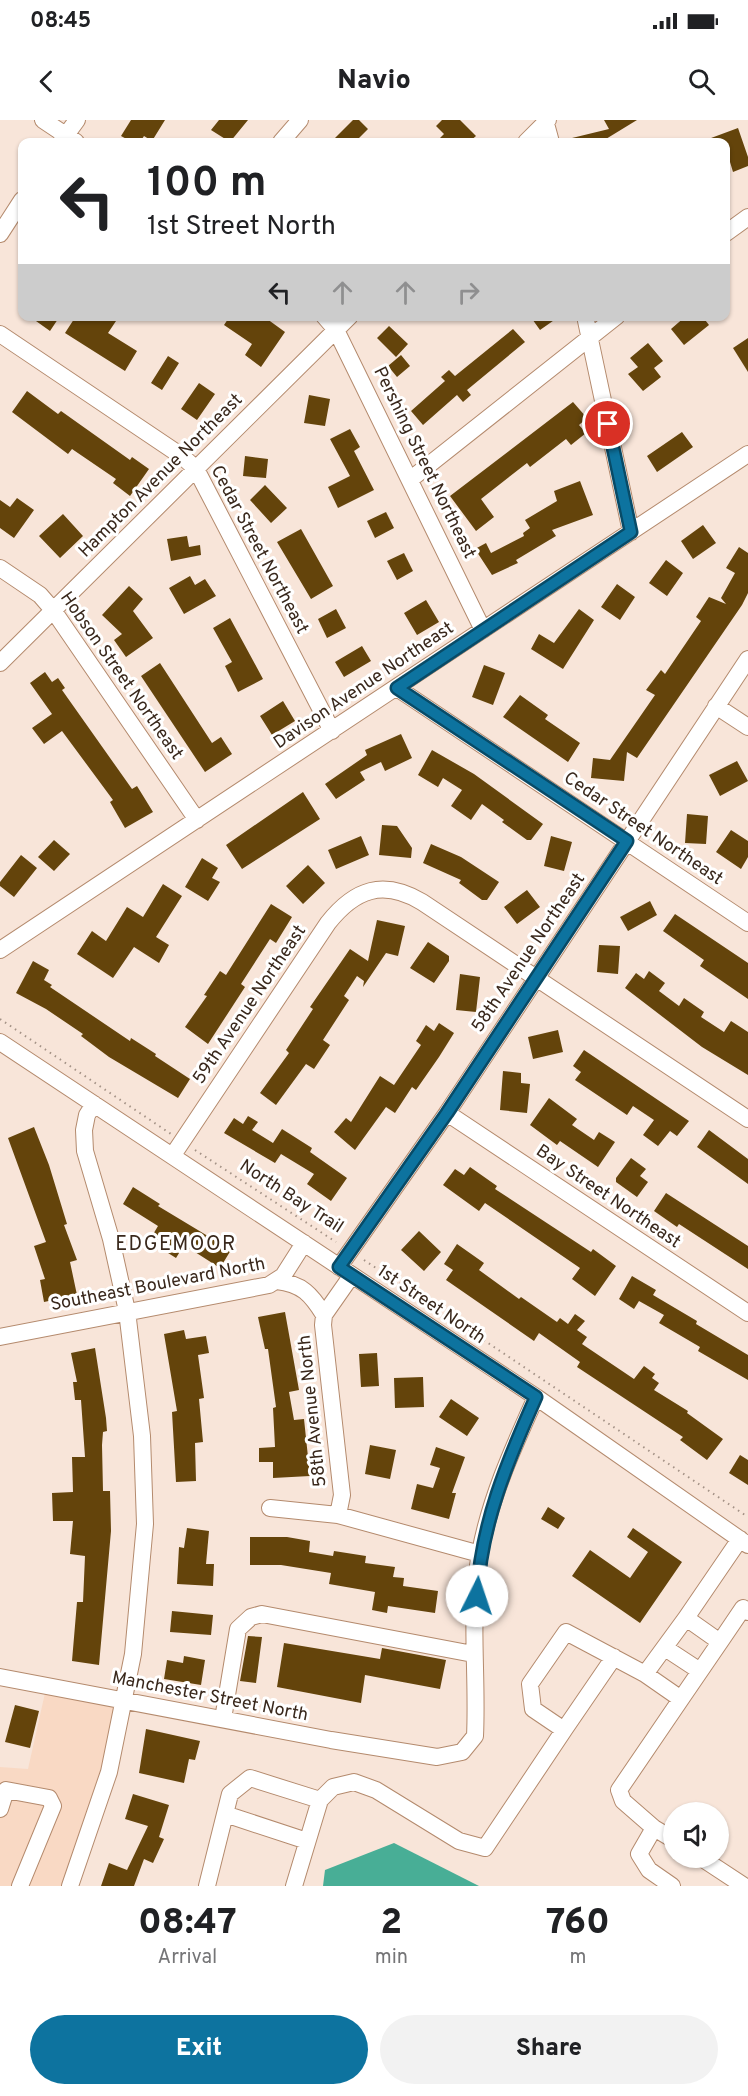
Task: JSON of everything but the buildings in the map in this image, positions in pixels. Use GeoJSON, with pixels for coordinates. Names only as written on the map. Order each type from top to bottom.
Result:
{"type":"FeatureCollection","features":[{"type":"Feature","properties":{"kind":"street"},"geometry":{"type":"LineString","coordinates":[[43,120],[66,138]]}},
{"type":"Feature","properties":{"kind":"street"},"geometry":{"type":"LineString","coordinates":[[69,138],[76,120]]}},
{"type":"Feature","properties":{"kind":"street"},"geometry":{"type":"LineString","coordinates":[[285,138],[300,120]]}},
{"type":"Feature","properties":{"kind":"street"},"geometry":{"type":"LineString","coordinates":[[529,138],[547,121]]}},
{"type":"Feature","properties":{"kind":"street"},"geometry":{"type":"LineString","coordinates":[[547,121],[550,138]]}},
{"type":"Feature","properties":{"kind":"street"},"geometry":{"type":"LineString","coordinates":[[0,234],[18,206]]}},
{"type":"Feature","properties":{"kind":"street"},"geometry":{"type":"LineString","coordinates":[[730,230],[748,217]]}},
{"type":"Feature","properties":{"kind":"street","name":"Pershing Street Northeast"},"geometry":{"type":"LineString","coordinates":[[328,321],[336,330],[411,479],[483,630]]}},
{"type":"Feature","properties":{"kind":"street","name":"Hampton Avenue Northeast"},"geometry":{"type":"LineString","coordinates":[[0,663],[345,321]]}},
{"type":"Feature","properties":{"kind":"street"},"geometry":{"type":"LineString","coordinates":[[586,321],[631,532]]}},
{"type":"Feature","properties":{"kind":"street"},"geometry":{"type":"LineString","coordinates":[[411,479],[611,321]]}},
{"type":"Feature","properties":{"kind":"street","name":"Cedar Street Northeast"},"geometry":{"type":"LineString","coordinates":[[0,334],[183,457],[196,469],[332,731]]}},
{"type":"Feature","properties":{"kind":"street","name":"Davison Avenue Northeast"},"geometry":{"type":"LineString","coordinates":[[0,950],[748,453]]}},
{"type":"Feature","properties":{"kind":"street","name":"Hobson Street Northeast"},"geometry":{"type":"LineString","coordinates":[[0,568],[40,595],[53,610],[197,820]]}},
{"type":"Feature","properties":{"kind":"street","name":"58th Avenue Northeast"},"geometry":{"type":"LineString","coordinates":[[346,1271],[350,1251],[447,1113],[748,659]]}},
{"type":"Feature","properties":{"kind":"street","name":"Cedar Street Northeast"},"geometry":{"type":"LineString","coordinates":[[397,688],[748,923]]}},
{"type":"Feature","properties":{"kind":"street"},"geometry":{"type":"LineString","coordinates":[[716,706],[748,727]]}},
{"type":"Feature","properties":{"kind":"street","name":"59th Avenue Northeast"},"geometry":{"type":"LineString","coordinates":[[177,1149],[328,923],[340,908],[355,897],[372,890],[390,889],[406,893],[537,977]]}},
{"type":"Feature","properties":{"kind":"street"},"geometry":{"type":"LineString","coordinates":[[537,977],[748,1119]]}},
{"type":"Feature","properties":{"kind":"street","name":"1st Street North"},"geometry":{"type":"LineString","coordinates":[[0,1042],[94,1104],[177,1149],[304,1243],[536,1397],[744,1542]]}},
{"type":"Feature","properties":{"kind":"street"},"geometry":{"type":"LineString","coordinates":[[70,1886],[109,1772],[133,1654],[145,1524],[142,1436],[128,1311],[108,1228],[85,1151],[84,1130],[87,1115],[94,1104]]}},
{"type":"Feature","properties":{"kind":"street","name":"Bay Street Northeast"},"geometry":{"type":"LineString","coordinates":[[447,1113],[748,1313]]}},
{"type":"Feature","properties":{"kind":"street","name":"Southeast Boulevard North"},"geometry":{"type":"LineString","coordinates":[[0,1337],[277,1281],[304,1243]]}},
{"type":"Feature","properties":{"kind":"street","name":"58th Avenue North"},"geometry":{"type":"LineString","coordinates":[[338,1515],[342,1495],[323,1324],[324,1315],[346,1271]]}},
{"type":"Feature","properties":{"kind":"street"},"geometry":{"type":"LineString","coordinates":[[277,1281],[295,1283],[304,1288],[324,1315]]}},
{"type":"Feature","properties":{"kind":"street","name":"Manchester Street North"},"geometry":{"type":"LineString","coordinates":[[0,1677],[414,1753],[449,1756],[462,1752],[475,1736],[473,1654],[480,1554],[494,1497],[536,1397]]}},
{"type":"Feature","properties":{"kind":"street"},"geometry":{"type":"LineString","coordinates":[[270,1508],[338,1515],[480,1554]]}},
{"type":"Feature","properties":{"kind":"street"},"geometry":{"type":"LineString","coordinates":[[645,1674],[744,1542]]}},
{"type":"Feature","properties":{"kind":"street"},"geometry":{"type":"LineString","coordinates":[[663,1833],[623,1801],[619,1790],[742,1608],[748,1612]]}},
{"type":"Feature","properties":{"kind":"street"},"geometry":{"type":"LineString","coordinates":[[223,1719],[238,1629],[251,1617],[262,1614],[473,1654]]}},
{"type":"Feature","properties":{"kind":"street"},"geometry":{"type":"LineString","coordinates":[[686,1618],[720,1642]]}},
{"type":"Feature","properties":{"kind":"street"},"geometry":{"type":"LineString","coordinates":[[564,1730],[533,1709],[530,1684],[566,1632],[645,1674],[681,1699]]}},
{"type":"Feature","properties":{"kind":"street"},"geometry":{"type":"LineString","coordinates":[[665,1648],[700,1671]]}},
{"type":"Feature","properties":{"kind":"street"},"geometry":{"type":"LineString","coordinates":[[294,1886],[320,1800],[333,1787],[354,1782],[376,1790],[459,1841],[485,1848],[614,1657]]}},
{"type":"Feature","properties":{"kind":"street"},"geometry":{"type":"LineString","coordinates":[[207,1886],[230,1794],[250,1778],[320,1800]]}},
{"type":"Feature","properties":{"kind":"street"},"geometry":{"type":"LineString","coordinates":[[0,1809],[3,1789],[49,1798],[53,1806],[20,1886]]}},
{"type":"Feature","properties":{"kind":"street"},"geometry":{"type":"LineString","coordinates":[[225,1814],[307,1841]]}},
{"type":"Feature","properties":{"kind":"street"},"geometry":{"type":"LineString","coordinates":[[654,1828],[639,1854],[649,1870],[672,1886]]}},
{"type":"Feature","properties":{"kind":"street"},"geometry":{"type":"LineString","coordinates":[[717,1868],[744,1886]]}},
{"type":"Feature","properties":{"kind":"path","name":"North Bay Trail"},"geometry":{"type":"LineString","coordinates":[[0,1019],[177,1149],[350,1251],[748,1517]]}},
{"type":"Feature","properties":{"kind":"shaded area"},"geometry":{"type":"Polygon","coordinates":[[[45,1693],[114,1706],[101,1769],[61,1886],[0,1886],[0,1767],[28,1769],[45,1693]]]}},
{"type":"Feature","properties":{"kind":"water"},"geometry":{"type":"Polygon","coordinates":[[[394,1843],[479,1886],[323,1886],[325,1870],[394,1843]]]}},
{"type":"Feature","properties":{"kind":"district","name":"EDGEMOOR"},"geometry":{"type":"Point","coordinates":[176,1245]}},
{"type":"Feature","properties":{"kind":"route"},"geometry":{"type":"LineString","coordinates":[[477,1596],[480,1554],[494,1497],[507,1461],[536,1397],[339,1267],[447,1113],[627,841],[397,688],[631,532],[608,424]]}}]}
